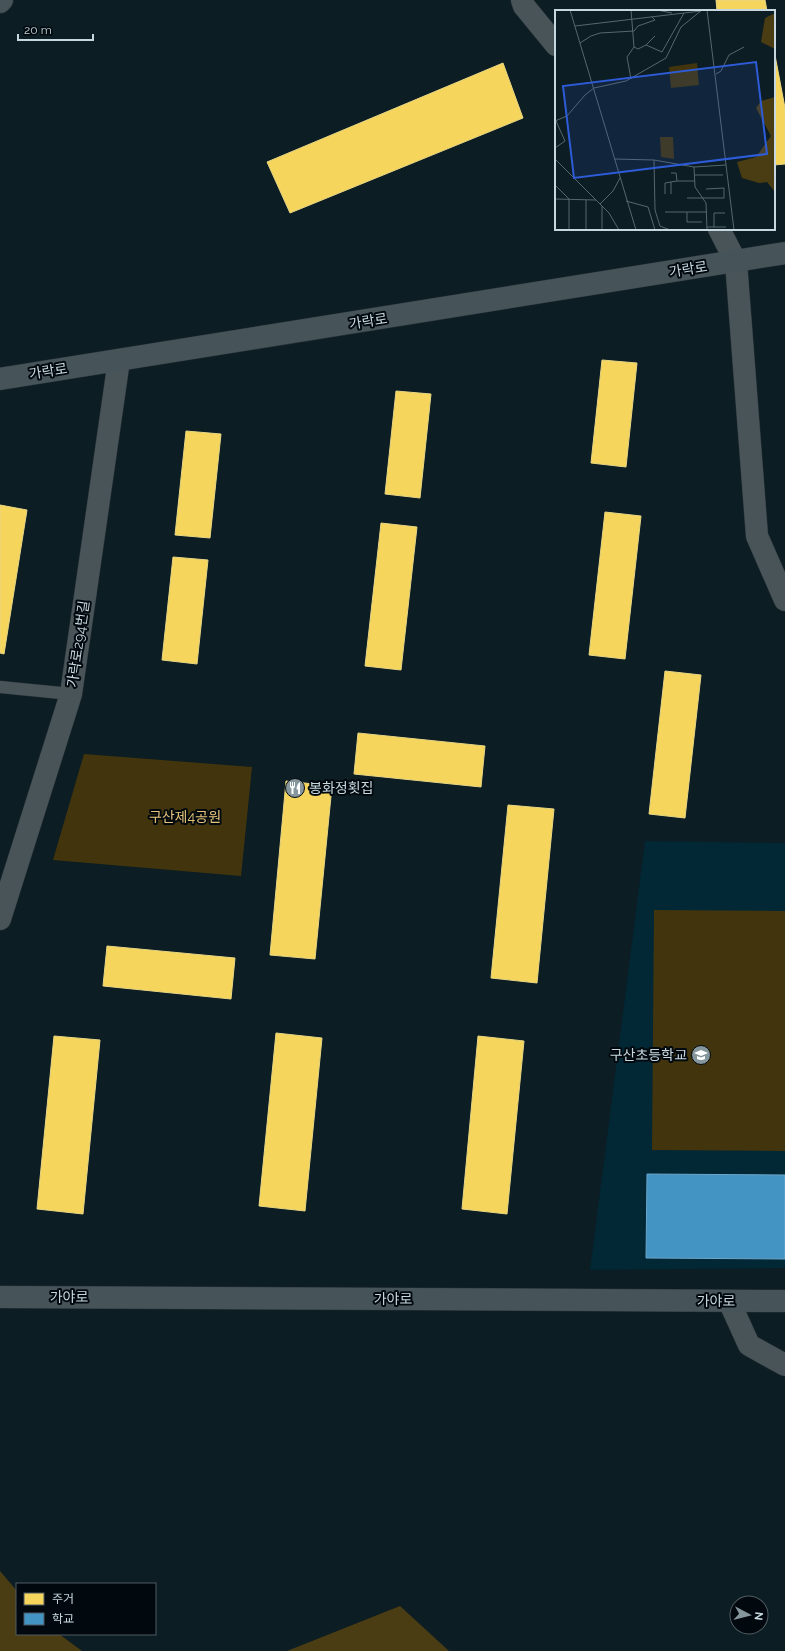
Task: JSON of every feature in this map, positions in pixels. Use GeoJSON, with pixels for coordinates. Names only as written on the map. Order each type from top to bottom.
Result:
{"type":"FeatureCollection","features":[{"type":"Feature","properties":{"kind":"street"},"geometry":{"type":"LineString","coordinates":[[522,0],[524,6],[555,44]]}},
{"type":"Feature","properties":{"kind":"street"},"geometry":{"type":"LineString","coordinates":[[720,230],[736,262],[757,536],[782,587]]}},
{"type":"Feature","properties":{"kind":"street","name":"가락로"},"geometry":{"type":"LineString","coordinates":[[0,379],[785,253]]}},
{"type":"Feature","properties":{"kind":"street","name":"가락로294번길"},"geometry":{"type":"LineString","coordinates":[[0,919],[71,694],[119,360]]}},
{"type":"Feature","properties":{"kind":"street","name":"가야로"},"geometry":{"type":"LineString","coordinates":[[0,1297],[785,1301]]}},
{"type":"Feature","properties":{"kind":"street"},"geometry":{"type":"LineString","coordinates":[[729,1301],[749,1345],[785,1365]]}},
{"type":"Feature","properties":{"kind":"lane"},"geometry":{"type":"LineString","coordinates":[[0,687],[71,694]]}},
{"type":"Feature","properties":{"kind":"shaded area","name":"구산초등학교"},"geometry":{"type":"Polygon","coordinates":[[[645,841],[785,843],[785,1268],[590,1270],[645,841]]]}},
{"type":"Feature","properties":{"kind":"shaded area"},"geometry":{"type":"Polygon","coordinates":[[[0,1571],[16,1590],[16,1635],[60,1635],[82,1651],[0,1651],[0,1571]]]}},
{"type":"Feature","properties":{"kind":"shaded area"},"geometry":{"type":"Polygon","coordinates":[[[400,1606],[449,1651],[287,1651],[400,1606]]]}},
{"type":"Feature","properties":{"kind":"green space","name":"구산제4공원"},"geometry":{"type":"Polygon","coordinates":[[[84,754],[252,767],[241,876],[53,860],[84,754]]]}},
{"type":"Feature","properties":{"kind":"green space"},"geometry":{"type":"Polygon","coordinates":[[[654,910],[785,911],[785,1151],[652,1150],[654,910]]]}},
{"type":"Feature","properties":{"kind":"building: 주거"},"geometry":{"type":"Polygon","coordinates":[[[716,0],[765,0],[767,10],[717,10],[716,0]]]}},
{"type":"Feature","properties":{"kind":"building: 주거"},"geometry":{"type":"Polygon","coordinates":[[[775,55],[785,108],[785,164],[775,165],[775,55]]]}},
{"type":"Feature","properties":{"kind":"building: 주거"},"geometry":{"type":"Polygon","coordinates":[[[503,63],[523,118],[290,213],[267,162],[503,63]]]}},
{"type":"Feature","properties":{"kind":"building: 주거"},"geometry":{"type":"Polygon","coordinates":[[[602,360],[637,363],[626,467],[591,463],[602,360]]]}},
{"type":"Feature","properties":{"kind":"building: 주거"},"geometry":{"type":"Polygon","coordinates":[[[396,391],[431,394],[420,498],[385,494],[396,391]]]}},
{"type":"Feature","properties":{"kind":"building: 주거"},"geometry":{"type":"Polygon","coordinates":[[[186,431],[221,434],[210,538],[175,535],[186,431]]]}},
{"type":"Feature","properties":{"kind":"building: 주거"},"geometry":{"type":"Polygon","coordinates":[[[0,505],[27,510],[4,654],[0,653],[0,505]]]}},
{"type":"Feature","properties":{"kind":"building: 주거"},"geometry":{"type":"Polygon","coordinates":[[[605,512],[641,516],[625,659],[589,655],[605,512]]]}},
{"type":"Feature","properties":{"kind":"building: 주거"},"geometry":{"type":"Polygon","coordinates":[[[381,523],[417,527],[401,670],[365,666],[381,523]]]}},
{"type":"Feature","properties":{"kind":"building: 주거"},"geometry":{"type":"Polygon","coordinates":[[[173,557],[208,560],[197,664],[162,660],[173,557]]]}},
{"type":"Feature","properties":{"kind":"building: 주거"},"geometry":{"type":"Polygon","coordinates":[[[665,671],[701,675],[685,818],[649,814],[665,671]]]}},
{"type":"Feature","properties":{"kind":"building: 주거"},"geometry":{"type":"Polygon","coordinates":[[[358,733],[485,746],[481,787],[354,774],[358,733]]]}},
{"type":"Feature","properties":{"kind":"building: 주거"},"geometry":{"type":"Polygon","coordinates":[[[286,781],[332,786],[315,959],[270,955],[286,781]]]}},
{"type":"Feature","properties":{"kind":"building: 주거"},"geometry":{"type":"Polygon","coordinates":[[[508,805],[554,809],[537,983],[491,978],[508,805]]]}},
{"type":"Feature","properties":{"kind":"building: 주거"},"geometry":{"type":"Polygon","coordinates":[[[107,946],[235,958],[231,999],[103,986],[107,946]]]}},
{"type":"Feature","properties":{"kind":"building: 주거"},"geometry":{"type":"Polygon","coordinates":[[[276,1033],[322,1038],[305,1211],[259,1206],[276,1033]]]}},
{"type":"Feature","properties":{"kind":"building: 주거"},"geometry":{"type":"Polygon","coordinates":[[[54,1036],[100,1040],[83,1214],[37,1209],[54,1036]]]}},
{"type":"Feature","properties":{"kind":"building: 주거"},"geometry":{"type":"Polygon","coordinates":[[[478,1036],[524,1041],[507,1214],[462,1209],[478,1036]]]}},
{"type":"Feature","properties":{"kind":"building: 학교"},"geometry":{"type":"Polygon","coordinates":[[[647,1174],[785,1175],[785,1259],[646,1258],[647,1174]]]}},
{"type":"Feature","properties":{"kind":"place","name":"봉화정횟집"},"geometry":{"type":"Point","coordinates":[295,788]}},
{"type":"Feature","properties":{"kind":"place","name":"구산초등학교"},"geometry":{"type":"Point","coordinates":[701,1055]}}]}
